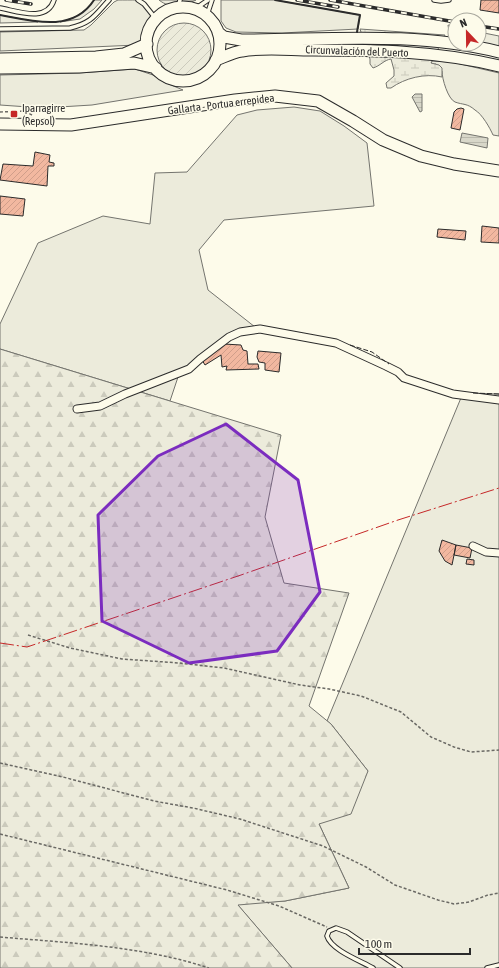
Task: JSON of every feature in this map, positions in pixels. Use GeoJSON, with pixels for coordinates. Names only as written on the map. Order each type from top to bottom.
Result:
{"type":"FeatureCollection","features":[{"type":"Feature","properties":{"kind":"highway"},"geometry":{"type":"LineString","coordinates":[[156,68],[148,56],[148,32],[156,19],[179,4],[185,7],[195,8],[207,15],[214,23],[219,33],[220,42],[216,60]]}},
{"type":"Feature","properties":{"kind":"highway","name":"Circunvalación del Puerto"},"geometry":{"type":"LineString","coordinates":[[219,33],[224,37],[241,40],[360,38],[407,40],[448,43],[499,52]]}},
{"type":"Feature","properties":{"kind":"highway"},"geometry":{"type":"LineString","coordinates":[[0,59],[96,57],[124,54],[147,44]]}},
{"type":"Feature","properties":{"kind":"highway","name":"Circunvalación del Puerto"},"geometry":{"type":"LineString","coordinates":[[0,68],[79,67],[134,63],[156,68],[169,77],[184,80],[200,77],[216,60],[232,53],[251,50],[387,51],[449,56],[499,66]]}},
{"type":"Feature","properties":{"kind":"highway","name":"Gallarta - Portua errepidea"},"geometry":{"type":"LineString","coordinates":[[0,124],[71,125],[235,100],[275,96],[318,101],[383,140],[421,156],[454,164],[499,171]]}},
{"type":"Feature","properties":{"kind":"street"},"geometry":{"type":"LineString","coordinates":[[77,409],[100,406],[125,394],[189,369],[228,337],[240,332],[260,329],[336,343],[398,372],[404,378],[453,394],[499,400]]}},
{"type":"Feature","properties":{"kind":"street"},"geometry":{"type":"LineString","coordinates":[[473,546],[486,552],[499,552]]}},
{"type":"Feature","properties":{"kind":"lane"},"geometry":{"type":"LineString","coordinates":[[0,8],[38,14],[51,8],[54,0]]}},
{"type":"Feature","properties":{"kind":"lane"},"geometry":{"type":"LineString","coordinates":[[0,29],[70,28],[81,26],[88,22],[109,0]]}},
{"type":"Feature","properties":{"kind":"lane"},"geometry":{"type":"LineString","coordinates":[[138,0],[144,4],[156,19]]}},
{"type":"Feature","properties":{"kind":"lane"},"geometry":{"type":"LineString","coordinates":[[195,8],[210,0]]}},
{"type":"Feature","properties":{"kind":"lane"},"geometry":{"type":"LineString","coordinates":[[207,15],[210,0]]}},
{"type":"Feature","properties":{"kind":"lane"},"geometry":{"type":"LineString","coordinates":[[434,0],[449,0]]}},
{"type":"Feature","properties":{"kind":"lane"},"geometry":{"type":"LineString","coordinates":[[374,968],[330,944],[327,936],[329,931],[333,929],[341,929],[347,932],[400,968]]}},
{"type":"Feature","properties":{"kind":"lane"},"geometry":{"type":"LineString","coordinates":[[486,968],[499,965]]}},
{"type":"Feature","properties":{"kind":"path"},"geometry":{"type":"LineString","coordinates":[[0,112],[24,111],[35,116]]}},
{"type":"Feature","properties":{"kind":"path"},"geometry":{"type":"LineString","coordinates":[[28,635],[70,648],[122,659],[224,668],[300,685],[329,689],[361,696],[401,712],[431,737],[454,747],[471,752],[499,750]]}},
{"type":"Feature","properties":{"kind":"path"},"geometry":{"type":"LineString","coordinates":[[0,763],[63,777],[154,801],[193,808],[240,820],[323,846],[366,867],[395,885],[438,900],[454,904],[469,902],[488,895],[499,893]]}},
{"type":"Feature","properties":{"kind":"path"},"geometry":{"type":"LineString","coordinates":[[0,834],[227,890],[279,906],[333,929]]}},
{"type":"Feature","properties":{"kind":"path"},"geometry":{"type":"LineString","coordinates":[[0,937],[108,946],[188,961],[209,968]]}},
{"type":"Feature","properties":{"kind":"highlighted area"},"geometry":{"type":"Polygon","coordinates":[[[226,424],[298,480],[320,592],[277,651],[189,663],[102,621],[98,515],[158,456],[226,424]]]}},
{"type":"Feature","properties":{"kind":"green space"},"geometry":{"type":"Polygon","coordinates":[[[94,0],[102,0],[94,9],[80,19],[60,22],[79,14],[94,0]]]}},
{"type":"Feature","properties":{"kind":"green space"},"geometry":{"type":"Polygon","coordinates":[[[118,0],[137,0],[150,12],[153,17],[154,29],[147,40],[137,45],[0,51],[0,32],[84,30],[118,0]]]}},
{"type":"Feature","properties":{"kind":"green space"},"geometry":{"type":"Polygon","coordinates":[[[159,0],[196,0],[187,4],[172,6],[159,0]]]}},
{"type":"Feature","properties":{"kind":"green space"},"geometry":{"type":"Polygon","coordinates":[[[221,0],[275,0],[360,15],[358,29],[282,33],[236,32],[226,28],[221,21],[221,0]]]}},
{"type":"Feature","properties":{"kind":"green space"},"geometry":{"type":"Polygon","coordinates":[[[0,15],[38,22],[0,23],[0,15]]]}},
{"type":"Feature","properties":{"kind":"green space"},"geometry":{"type":"Polygon","coordinates":[[[179,23],[189,23],[199,27],[207,35],[211,45],[211,55],[207,65],[199,73],[189,77],[179,77],[169,73],[161,65],[157,55],[157,45],[161,35],[169,27],[179,23]]]}},
{"type":"Feature","properties":{"kind":"green space"},"geometry":{"type":"Polygon","coordinates":[[[360,29],[445,35],[431,63],[439,65],[442,68],[442,77],[415,77],[391,88],[387,88],[386,83],[394,76],[391,59],[373,68],[370,64],[370,59],[360,29]]]}},
{"type":"Feature","properties":{"kind":"green space"},"geometry":{"type":"Polygon","coordinates":[[[487,34],[499,36],[499,48],[487,45],[487,34]]]}},
{"type":"Feature","properties":{"kind":"green space"},"geometry":{"type":"Polygon","coordinates":[[[432,61],[452,62],[499,73],[499,136],[493,135],[486,121],[478,112],[470,106],[452,100],[446,88],[442,71],[436,64],[431,64],[432,61]]]}},
{"type":"Feature","properties":{"kind":"green space"},"geometry":{"type":"Polygon","coordinates":[[[135,69],[153,75],[164,82],[183,90],[92,105],[43,108],[0,105],[0,75],[79,73],[135,69]]]}},
{"type":"Feature","properties":{"kind":"green space"},"geometry":{"type":"Polygon","coordinates":[[[294,107],[320,111],[367,143],[374,206],[224,220],[199,250],[208,290],[255,327],[231,337],[179,374],[170,401],[0,349],[0,324],[38,243],[103,216],[150,224],[155,173],[187,172],[237,115],[257,110],[294,107]]]}},
{"type":"Feature","properties":{"kind":"green space"},"geometry":{"type":"Polygon","coordinates":[[[0,349],[281,435],[265,517],[284,583],[349,593],[309,706],[331,724],[368,771],[351,814],[319,824],[349,888],[285,901],[238,905],[292,968],[0,968],[0,349]]]}},
{"type":"Feature","properties":{"kind":"green space"},"geometry":{"type":"Polygon","coordinates":[[[463,393],[499,394],[499,968],[292,968],[237,904],[285,901],[349,888],[319,824],[368,771],[327,721],[463,393]]]}},
{"type":"Feature","properties":{"kind":"shaded area"},"geometry":{"type":"Polygon","coordinates":[[[415,94],[422,94],[422,111],[420,112],[412,97],[415,94]]]}},
{"type":"Feature","properties":{"kind":"shaded area"},"geometry":{"type":"Polygon","coordinates":[[[462,133],[488,138],[487,148],[460,142],[462,133]]]}},
{"type":"Feature","properties":{"kind":"building"},"geometry":{"type":"Polygon","coordinates":[[[481,0],[499,0],[499,13],[480,10],[481,0]]]}},
{"type":"Feature","properties":{"kind":"building"},"geometry":{"type":"Polygon","coordinates":[[[461,108],[464,109],[460,130],[451,128],[454,112],[461,108]]]}},
{"type":"Feature","properties":{"kind":"building"},"geometry":{"type":"Polygon","coordinates":[[[35,152],[50,155],[49,162],[54,163],[54,166],[48,166],[47,186],[0,180],[3,164],[33,166],[35,152]]]}},
{"type":"Feature","properties":{"kind":"building"},"geometry":{"type":"Polygon","coordinates":[[[0,196],[25,199],[23,216],[0,214],[0,196]]]}},
{"type":"Feature","properties":{"kind":"building"},"geometry":{"type":"Polygon","coordinates":[[[482,226],[499,228],[499,243],[481,242],[482,226]]]}},
{"type":"Feature","properties":{"kind":"building"},"geometry":{"type":"Polygon","coordinates":[[[438,229],[466,231],[465,240],[437,237],[438,229]]]}},
{"type":"Feature","properties":{"kind":"building"},"geometry":{"type":"Polygon","coordinates":[[[224,344],[241,345],[243,350],[247,351],[248,364],[258,364],[259,369],[226,370],[227,366],[222,367],[221,355],[205,365],[202,360],[224,344]]]}},
{"type":"Feature","properties":{"kind":"building"},"geometry":{"type":"Polygon","coordinates":[[[258,351],[281,353],[279,372],[265,370],[265,363],[259,362],[257,357],[258,351]]]}},
{"type":"Feature","properties":{"kind":"building"},"geometry":{"type":"Polygon","coordinates":[[[442,540],[456,545],[452,565],[445,561],[439,551],[442,540]]]}},
{"type":"Feature","properties":{"kind":"building"},"geometry":{"type":"Polygon","coordinates":[[[456,545],[472,548],[470,558],[454,555],[456,545]]]}},
{"type":"Feature","properties":{"kind":"building"},"geometry":{"type":"Polygon","coordinates":[[[467,559],[474,560],[474,565],[466,564],[467,559]]]}},
{"type":"Feature","properties":{"kind":"railway"},"geometry":{"type":"LineString","coordinates":[[6,0],[31,4]]}},
{"type":"Feature","properties":{"kind":"railway"},"geometry":{"type":"LineString","coordinates":[[297,0],[338,7]]}},
{"type":"Feature","properties":{"kind":"railway"},"geometry":{"type":"LineString","coordinates":[[330,0],[447,21]]}},
{"type":"Feature","properties":{"kind":"railway"},"geometry":{"type":"LineString","coordinates":[[487,27],[499,29]]}},
{"type":"Feature","properties":{"kind":"fence"},"geometry":{"type":"LineString","coordinates":[[350,345],[372,352],[389,364]]}},
{"type":"Feature","properties":{"kind":"fence"},"geometry":{"type":"LineString","coordinates":[[473,393],[499,394]]}},
{"type":"Feature","properties":{"kind":"wall"},"geometry":{"type":"LineString","coordinates":[[0,15],[38,22],[63,21],[75,17],[85,10],[94,0]]}},
{"type":"Feature","properties":{"kind":"wall"},"geometry":{"type":"LineString","coordinates":[[275,0],[360,15],[357,32]]}},
{"type":"Feature","properties":{"kind":"power"},"geometry":{"type":"LineString","coordinates":[[0,643],[27,647],[398,520],[499,488]]}},
{"type":"Feature","properties":{"kind":"place","name":"Iparragirre (Repsol)"},"geometry":{"type":"Point","coordinates":[14,114]}}]}
